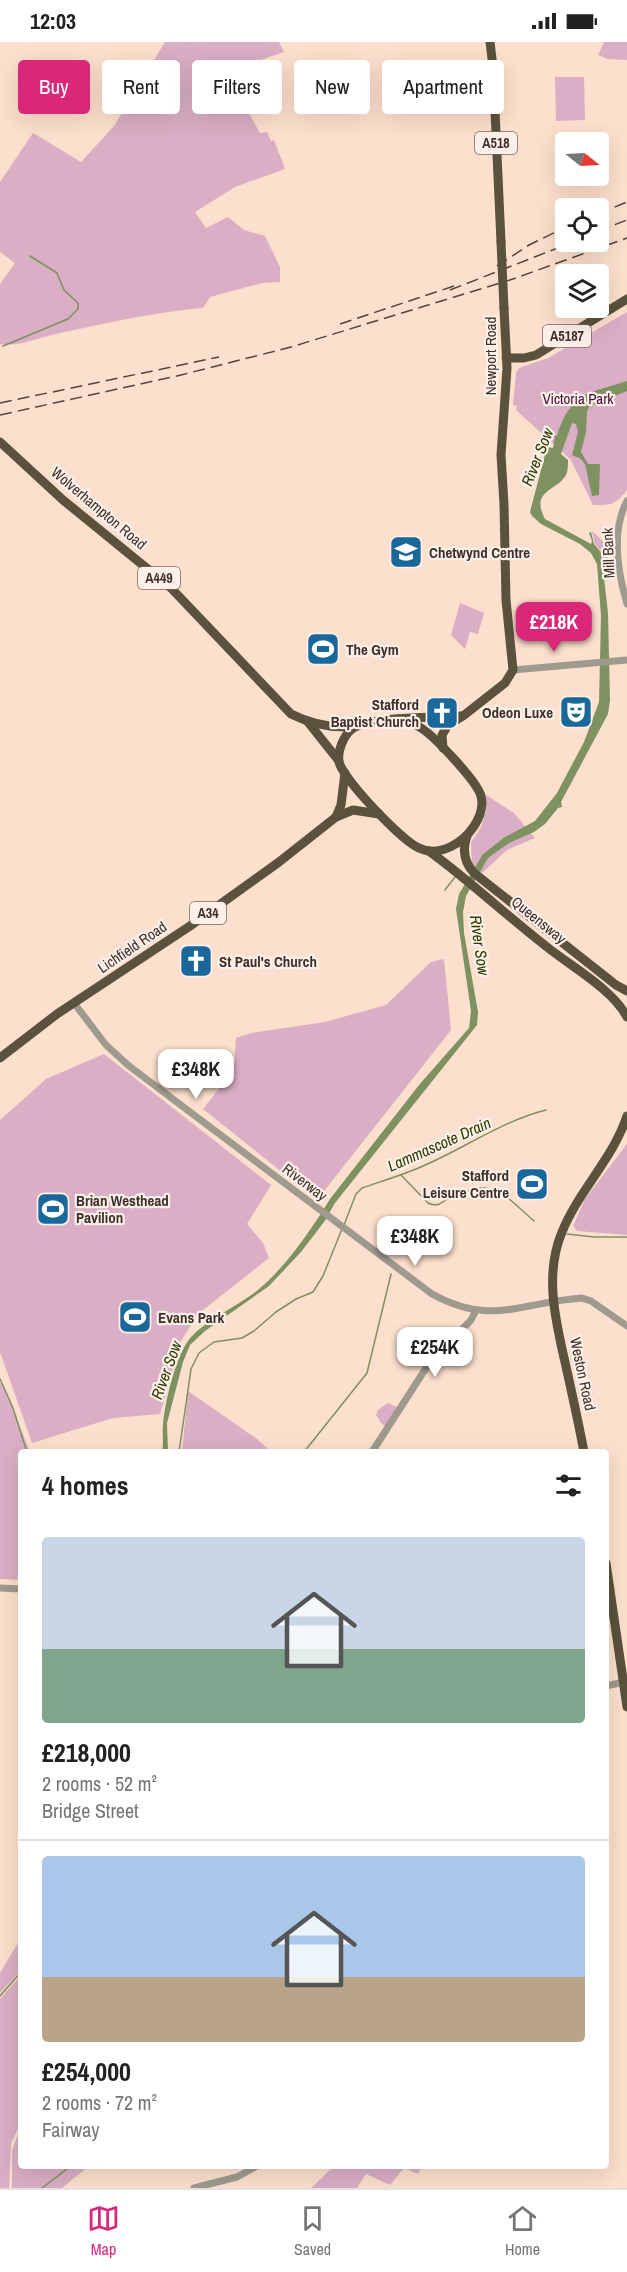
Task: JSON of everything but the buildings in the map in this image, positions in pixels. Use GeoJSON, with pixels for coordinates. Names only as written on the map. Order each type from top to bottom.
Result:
{"type":"FeatureCollection","features":[{"type":"Feature","properties":{"kind":"highway","name":"Newport Road"},"geometry":{"type":"LineString","coordinates":[[490,42],[506,358],[504,437],[501,455],[506,600],[513,670]]}},
{"type":"Feature","properties":{"kind":"highway","name":"A5187"},"geometry":{"type":"LineString","coordinates":[[506,358],[536,355],[626,298]]}},
{"type":"Feature","properties":{"kind":"highway","name":"Wolverhampton Road"},"geometry":{"type":"LineString","coordinates":[[0,442],[94,526],[171,588],[285,708],[308,722],[339,761]]}},
{"type":"Feature","properties":{"kind":"highway"},"geometry":{"type":"LineString","coordinates":[[443,748],[442,735],[448,725],[505,683],[513,670]]}},
{"type":"Feature","properties":{"kind":"highway"},"geometry":{"type":"LineString","coordinates":[[404,720],[421,728],[443,748],[468,775],[481,795],[480,812],[467,836],[449,848],[429,851],[421,849],[403,837],[379,814],[345,773],[339,761],[343,742],[353,729],[362,725],[404,720],[463,716]]}},
{"type":"Feature","properties":{"kind":"highway","name":"Wolverhampton Road"},"geometry":{"type":"LineString","coordinates":[[308,722],[337,727],[362,725]]}},
{"type":"Feature","properties":{"kind":"highway"},"geometry":{"type":"LineString","coordinates":[[336,817],[341,805],[345,773]]}},
{"type":"Feature","properties":{"kind":"highway","name":"Lichfield Road"},"geometry":{"type":"LineString","coordinates":[[0,1058],[74,1003],[190,926],[279,862],[336,817],[353,810],[379,814]]}},
{"type":"Feature","properties":{"kind":"highway","name":"Queensway"},"geometry":{"type":"LineString","coordinates":[[467,836],[464,846],[466,862],[485,888],[535,937],[609,994],[627,1017]]}},
{"type":"Feature","properties":{"kind":"highway","name":"Queensway"},"geometry":{"type":"LineString","coordinates":[[429,851],[485,888],[627,991]]}},
{"type":"Feature","properties":{"kind":"highway"},"geometry":{"type":"LineString","coordinates":[[615,1146],[627,1116]]}},
{"type":"Feature","properties":{"kind":"highway"},"geometry":{"type":"LineString","coordinates":[[615,1146],[627,1132]]}},
{"type":"Feature","properties":{"kind":"highway","name":"Weston Road"},"geometry":{"type":"LineString","coordinates":[[583,1449],[553,1302],[554,1264],[561,1233],[570,1214],[615,1146]]}},
{"type":"Feature","properties":{"kind":"highway"},"geometry":{"type":"LineString","coordinates":[[609,1583],[627,1707]]}},
{"type":"Feature","properties":{"kind":"street","name":"Mill Bank"},"geometry":{"type":"LineString","coordinates":[[627,501],[619,529],[620,571],[627,604]]}},
{"type":"Feature","properties":{"kind":"street"},"geometry":{"type":"LineString","coordinates":[[513,670],[627,660]]}},
{"type":"Feature","properties":{"kind":"street","name":"Riverway"},"geometry":{"type":"LineString","coordinates":[[74,1003],[113,1053],[432,1294],[452,1304],[476,1310],[498,1311],[582,1298],[591,1301],[627,1326]]}},
{"type":"Feature","properties":{"kind":"street"},"geometry":{"type":"LineString","coordinates":[[374,1449],[428,1365],[471,1320],[476,1310]]}},
{"type":"Feature","properties":{"kind":"street"},"geometry":{"type":"LineString","coordinates":[[0,1588],[18,1589]]}},
{"type":"Feature","properties":{"kind":"street"},"geometry":{"type":"LineString","coordinates":[[609,1685],[624,1682]]}},
{"type":"Feature","properties":{"kind":"street"},"geometry":{"type":"LineString","coordinates":[[194,2188],[237,2177],[252,2169]]}},
{"type":"Feature","properties":{"kind":"green space"},"geometry":{"type":"Polygon","coordinates":[[[165,42],[279,42],[284,52],[261,60],[192,60],[192,114],[249,114],[260,133],[267,132],[271,141],[274,140],[285,169],[235,187],[195,212],[206,228],[228,217],[244,230],[265,236],[280,267],[280,282],[262,283],[210,297],[203,308],[131,318],[22,343],[0,344],[0,284],[15,263],[0,252],[0,182],[33,133],[81,162],[114,126],[121,114],[180,114],[180,60],[154,60],[165,42]]]}},
{"type":"Feature","properties":{"kind":"green space"},"geometry":{"type":"Polygon","coordinates":[[[604,42],[627,42],[627,60],[608,59],[598,55],[604,42]]]}},
{"type":"Feature","properties":{"kind":"green space"},"geometry":{"type":"Polygon","coordinates":[[[555,77],[584,77],[585,120],[556,121],[555,77]]]}},
{"type":"Feature","properties":{"kind":"green space","name":"Victoria Park"},"geometry":{"type":"Polygon","coordinates":[[[627,312],[627,490],[613,503],[593,505],[571,460],[516,410],[517,406],[513,405],[516,373],[519,368],[548,358],[627,312]]]}},
{"type":"Feature","properties":{"kind":"green space"},"geometry":{"type":"Polygon","coordinates":[[[592,531],[607,545],[606,552],[609,559],[607,563],[613,577],[608,579],[605,576],[602,552],[595,544],[592,531]]]}},
{"type":"Feature","properties":{"kind":"green space"},"geometry":{"type":"Polygon","coordinates":[[[460,603],[484,613],[478,634],[470,632],[465,649],[451,635],[460,603]]]}},
{"type":"Feature","properties":{"kind":"green space"},"geometry":{"type":"Polygon","coordinates":[[[486,795],[514,813],[535,838],[507,850],[482,873],[472,865],[471,843],[481,827],[486,811],[486,795]]]}},
{"type":"Feature","properties":{"kind":"green space"},"geometry":{"type":"Polygon","coordinates":[[[444,959],[451,1030],[317,1200],[203,1109],[234,1070],[236,1038],[251,1033],[325,1022],[386,1005],[431,962],[444,959]]]}},
{"type":"Feature","properties":{"kind":"green space"},"geometry":{"type":"Polygon","coordinates":[[[104,1054],[271,1185],[247,1224],[263,1243],[269,1258],[198,1314],[181,1341],[160,1414],[113,1418],[32,1443],[0,1352],[0,1120],[46,1079],[104,1054]]]}},
{"type":"Feature","properties":{"kind":"green space"},"geometry":{"type":"Polygon","coordinates":[[[627,1144],[627,1235],[577,1231],[573,1226],[585,1199],[627,1144]]]}},
{"type":"Feature","properties":{"kind":"green space"},"geometry":{"type":"Polygon","coordinates":[[[0,1383],[3,1384],[29,1449],[18,1449],[18,1580],[0,1579],[0,1383]]]}},
{"type":"Feature","properties":{"kind":"green space"},"geometry":{"type":"Polygon","coordinates":[[[188,1391],[268,1449],[182,1449],[188,1391]]]}},
{"type":"Feature","properties":{"kind":"green space"},"geometry":{"type":"Polygon","coordinates":[[[388,1403],[399,1408],[386,1427],[376,1415],[378,1410],[388,1403]]]}},
{"type":"Feature","properties":{"kind":"green space"},"geometry":{"type":"Polygon","coordinates":[[[18,1943],[18,1973],[0,1993],[0,1973],[18,1943]]]}},
{"type":"Feature","properties":{"kind":"green space"},"geometry":{"type":"Polygon","coordinates":[[[18,1978],[18,2129],[11,2143],[9,2188],[0,2188],[0,1999],[18,1978]]]}},
{"type":"Feature","properties":{"kind":"green space"},"geometry":{"type":"Polygon","coordinates":[[[18,2135],[18,2169],[85,2169],[62,2188],[12,2188],[12,2150],[18,2135]]]}},
{"type":"Feature","properties":{"kind":"green space"},"geometry":{"type":"Polygon","coordinates":[[[331,2169],[403,2169],[390,2185],[366,2174],[357,2188],[311,2188],[331,2169]]]}},
{"type":"Feature","properties":{"kind":"green space"},"geometry":{"type":"Polygon","coordinates":[[[406,2169],[420,2169],[418,2174],[406,2169]]]}},
{"type":"Feature","properties":{"kind":"shaded area"},"geometry":{"type":"Polygon","coordinates":[[[627,381],[627,391],[590,406],[587,411],[586,432],[581,452],[588,464],[600,464],[599,495],[592,496],[585,464],[581,459],[572,455],[578,432],[576,424],[572,423],[561,454],[568,460],[567,473],[562,481],[542,497],[541,509],[545,519],[591,544],[589,533],[591,532],[594,544],[601,552],[608,613],[610,700],[608,714],[561,802],[562,807],[558,808],[545,824],[534,832],[509,843],[488,858],[466,896],[463,912],[464,933],[478,1012],[477,1025],[335,1203],[301,1252],[269,1286],[205,1331],[190,1345],[183,1362],[167,1423],[168,1449],[162,1449],[163,1425],[168,1393],[179,1359],[188,1341],[211,1320],[259,1289],[279,1270],[330,1199],[419,1085],[469,1028],[471,1011],[456,909],[459,894],[483,854],[505,837],[535,821],[557,793],[584,742],[599,702],[601,616],[597,564],[591,553],[580,544],[541,524],[530,512],[547,447],[553,448],[555,435],[557,436],[568,411],[575,403],[582,397],[627,381]]]}},
{"type":"Feature","properties":{"kind":"waterway"},"geometry":{"type":"LineString","coordinates":[[3,346],[68,319],[78,309],[78,303],[64,290],[57,273],[30,256]]}},
{"type":"Feature","properties":{"kind":"waterway"},"geometry":{"type":"LineString","coordinates":[[445,890],[455,877]]}},
{"type":"Feature","properties":{"kind":"waterway","name":"Lammascote Drain"},"geometry":{"type":"LineString","coordinates":[[344,1225],[356,1194],[362,1188],[439,1159],[514,1121],[546,1110]]}},
{"type":"Feature","properties":{"kind":"waterway"},"geometry":{"type":"LineString","coordinates":[[401,1175],[428,1203],[439,1204],[465,1192],[487,1188],[505,1196],[534,1221]]}},
{"type":"Feature","properties":{"kind":"waterway","name":"Lammascote Drain"},"geometry":{"type":"LineString","coordinates":[[179,1449],[191,1369],[199,1353],[214,1342],[242,1338],[296,1299],[313,1292],[323,1276],[342,1229]]}},
{"type":"Feature","properties":{"kind":"waterway"},"geometry":{"type":"LineString","coordinates":[[567,1234],[627,1237]]}},
{"type":"Feature","properties":{"kind":"waterway","name":"Lammascote Drain"},"geometry":{"type":"LineString","coordinates":[[306,1449],[367,1373],[391,1274]]}},
{"type":"Feature","properties":{"kind":"waterway"},"geometry":{"type":"LineString","coordinates":[[0,1379],[13,1408],[26,1449]]}},
{"type":"Feature","properties":{"kind":"waterway"},"geometry":{"type":"LineString","coordinates":[[0,1996],[18,1975]]}},
{"type":"Feature","properties":{"kind":"waterway"},"geometry":{"type":"LineString","coordinates":[[42,2188],[67,2169]]}},
{"type":"Feature","properties":{"kind":"railway"},"geometry":{"type":"LineString","coordinates":[[609,209],[627,202]]}},
{"type":"Feature","properties":{"kind":"railway"},"geometry":{"type":"LineString","coordinates":[[609,227],[627,220]]}},
{"type":"Feature","properties":{"kind":"railway"},"geometry":{"type":"LineString","coordinates":[[497,266],[529,245],[555,232]]}},
{"type":"Feature","properties":{"kind":"railway"},"geometry":{"type":"LineString","coordinates":[[0,415],[181,375],[291,347],[513,279],[627,238]]}},
{"type":"Feature","properties":{"kind":"railway"},"geometry":{"type":"LineString","coordinates":[[450,290],[555,249]]}},
{"type":"Feature","properties":{"kind":"railway"},"geometry":{"type":"LineString","coordinates":[[340,324],[457,285]]}},
{"type":"Feature","properties":{"kind":"railway"},"geometry":{"type":"LineString","coordinates":[[0,403],[219,357]]}},
{"type":"Feature","properties":{"kind":"place","name":"Chetwynd Centre"},"geometry":{"type":"Point","coordinates":[406,552]}},
{"type":"Feature","properties":{"kind":"place","name":"The Gym"},"geometry":{"type":"Point","coordinates":[323,649]}},
{"type":"Feature","properties":{"kind":"place","name":"Odeon Luxe"},"geometry":{"type":"Point","coordinates":[576,712]}},
{"type":"Feature","properties":{"kind":"place","name":"Stafford Baptist Church"},"geometry":{"type":"Point","coordinates":[442,713]}},
{"type":"Feature","properties":{"kind":"place","name":"St Paul's Church"},"geometry":{"type":"Point","coordinates":[196,961]}},
{"type":"Feature","properties":{"kind":"place","name":"Stafford Leisure Centre"},"geometry":{"type":"Point","coordinates":[532,1184]}},
{"type":"Feature","properties":{"kind":"place","name":"Brian Westhead Pavilion"},"geometry":{"type":"Point","coordinates":[53,1209]}},
{"type":"Feature","properties":{"kind":"place","name":"Evans Park"},"geometry":{"type":"Point","coordinates":[135,1317]}},
{"type":"Feature","properties":{"kind":"water label","name":"River Sow"},"geometry":{"type":"Point","coordinates":[537,457]}},
{"type":"Feature","properties":{"kind":"water label","name":"River Sow"},"geometry":{"type":"Point","coordinates":[480,945]}},
{"type":"Feature","properties":{"kind":"water label","name":"River Sow"},"geometry":{"type":"Point","coordinates":[166,1370]}}]}
